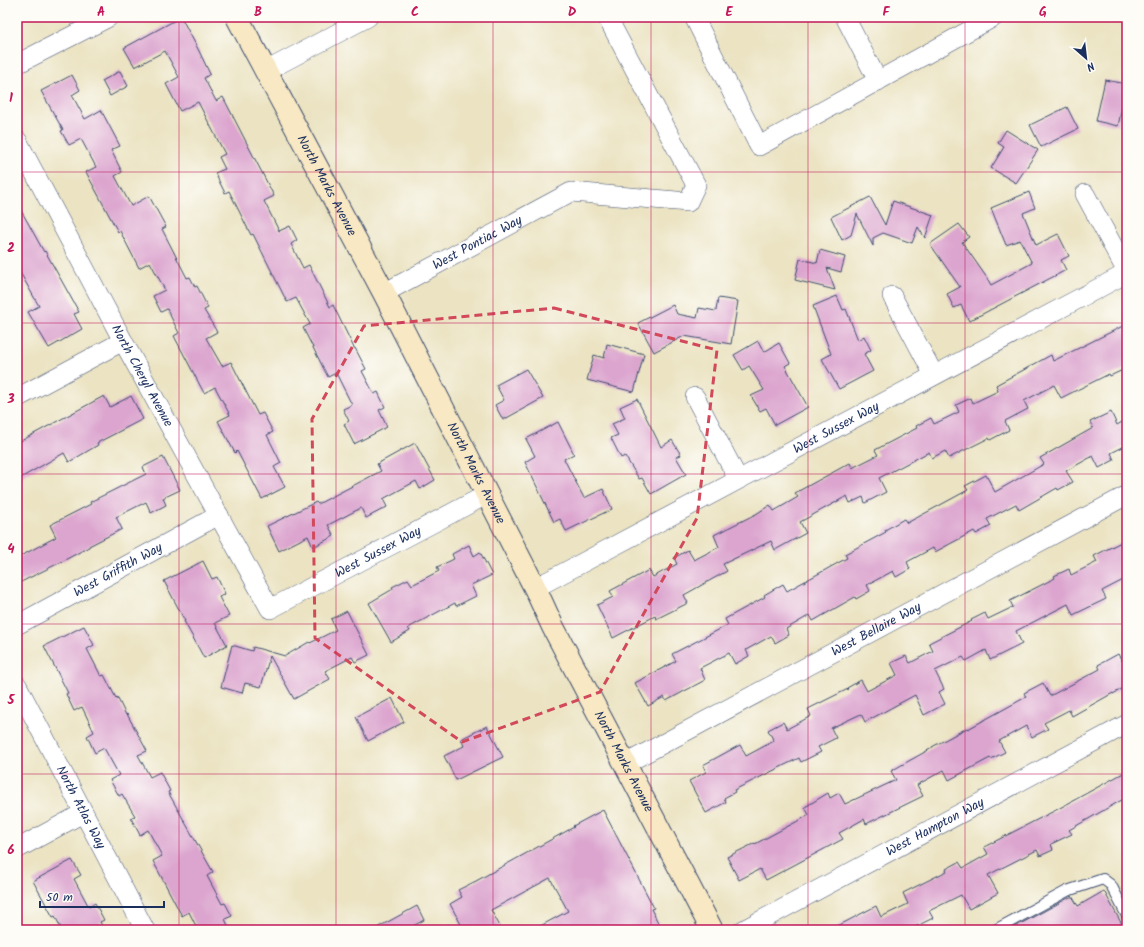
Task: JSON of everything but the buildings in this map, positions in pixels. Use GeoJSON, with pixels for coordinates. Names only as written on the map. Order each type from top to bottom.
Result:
{"type":"FeatureCollection","features":[{"type":"Feature","properties":{"kind":"main road","name":"North Marks Avenue"},"geometry":{"type":"LineString","coordinates":[[238,17],[384,293],[486,495],[535,588],[552,627],[712,930]]}},
{"type":"Feature","properties":{"kind":"street"},"geometry":{"type":"LineString","coordinates":[[17,64],[109,17]]}},
{"type":"Feature","properties":{"kind":"street"},"geometry":{"type":"LineString","coordinates":[[266,71],[368,17]]}},
{"type":"Feature","properties":{"kind":"street","name":"West Pontiac Way"},"geometry":{"type":"LineString","coordinates":[[384,293],[571,192],[688,202],[696,185],[607,17]]}},
{"type":"Feature","properties":{"kind":"street"},"geometry":{"type":"LineString","coordinates":[[694,17],[759,146],[987,19]]}},
{"type":"Feature","properties":{"kind":"street"},"geometry":{"type":"LineString","coordinates":[[845,17],[878,81]]}},
{"type":"Feature","properties":{"kind":"street","name":"North Cheryl Avenue"},"geometry":{"type":"LineString","coordinates":[[17,140],[123,341],[270,609]]}},
{"type":"Feature","properties":{"kind":"street","name":"West Sussex Way"},"geometry":{"type":"LineString","coordinates":[[535,588],[1127,272],[1085,194]]}},
{"type":"Feature","properties":{"kind":"street"},"geometry":{"type":"LineString","coordinates":[[892,296],[934,375]]}},
{"type":"Feature","properties":{"kind":"street"},"geometry":{"type":"LineString","coordinates":[[17,398],[123,341]]}},
{"type":"Feature","properties":{"kind":"street"},"geometry":{"type":"LineString","coordinates":[[695,397],[738,479]]}},
{"type":"Feature","properties":{"kind":"street","name":"West Sussex Way"},"geometry":{"type":"LineString","coordinates":[[270,609],[486,495]]}},
{"type":"Feature","properties":{"kind":"street","name":"West Bellaire Way"},"geometry":{"type":"LineString","coordinates":[[625,764],[1127,495]]}},
{"type":"Feature","properties":{"kind":"street","name":"West Griffith Way"},"geometry":{"type":"LineString","coordinates":[[17,625],[219,515]]}},
{"type":"Feature","properties":{"kind":"street","name":"North Atlas Way"},"geometry":{"type":"LineString","coordinates":[[17,685],[145,930]]}},
{"type":"Feature","properties":{"kind":"street","name":"West Hampton Way"},"geometry":{"type":"LineString","coordinates":[[744,930],[1127,724]]}},
{"type":"Feature","properties":{"kind":"street"},"geometry":{"type":"LineString","coordinates":[[17,849],[84,813]]}},
{"type":"Feature","properties":{"kind":"lane"},"geometry":{"type":"LineString","coordinates":[[994,930],[1067,891],[1103,879],[1110,885],[1127,916]]}},
{"type":"Feature","properties":{"kind":"highlighted area"},"geometry":{"type":"Polygon","coordinates":[[[554,308],[717,350],[697,518],[600,692],[462,742],[315,638],[312,419],[364,326],[554,308]]]}}]}
